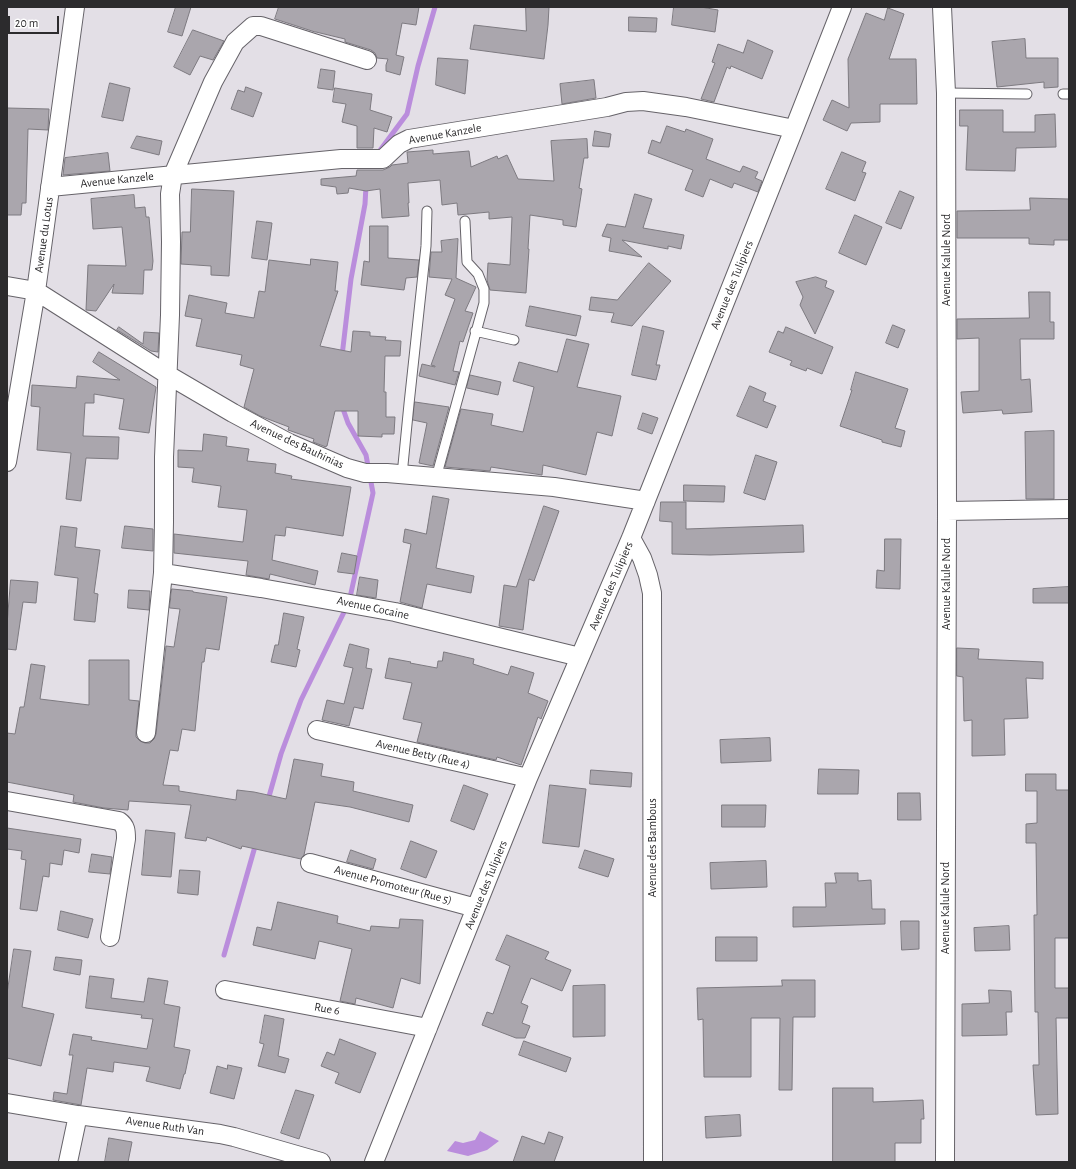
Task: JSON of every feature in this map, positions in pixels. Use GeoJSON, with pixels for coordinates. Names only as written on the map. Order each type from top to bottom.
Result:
{"type":"FeatureCollection","features":[{"type":"Feature","properties":{"kind":"street","name":"Avenue du Lotus"},"geometry":{"type":"LineString","coordinates":[[7,462],[36,291],[75,7]]}},
{"type":"Feature","properties":{"kind":"street","name":"Avenue des Tulipiers"},"geometry":{"type":"LineString","coordinates":[[374,1162],[528,778],[646,501],[842,7]]}},
{"type":"Feature","properties":{"kind":"street","name":"Avenue Kalule Nord"},"geometry":{"type":"LineString","coordinates":[[942,7],[946,93],[947,511],[945,1162]]}},
{"type":"Feature","properties":{"kind":"street"},"geometry":{"type":"LineString","coordinates":[[146,734],[163,573],[164,457],[170,315],[170,194],[173,175],[213,82],[235,42],[253,26],[261,26],[367,60]]}},
{"type":"Feature","properties":{"kind":"street","name":"Avenue Kanzele"},"geometry":{"type":"LineString","coordinates":[[50,187],[341,159],[379,159],[399,144],[409,139],[600,108],[626,102],[643,101],[686,107],[794,130]]}},
{"type":"Feature","properties":{"kind":"street","name":"Avenue des Bauhinias"},"geometry":{"type":"LineString","coordinates":[[7,286],[36,291],[168,375],[233,413],[289,443],[347,468],[365,473],[395,474],[554,487],[646,501]]}},
{"type":"Feature","properties":{"kind":"street"},"geometry":{"type":"LineString","coordinates":[[947,511],[1069,509]]}},
{"type":"Feature","properties":{"kind":"street","name":"Avenue des Bambous"},"geometry":{"type":"LineString","coordinates":[[631,538],[642,558],[648,574],[652,594],[653,1162]]}},
{"type":"Feature","properties":{"kind":"street","name":"Avenue Cocaine"},"geometry":{"type":"LineString","coordinates":[[163,573],[261,588],[395,612],[580,657]]}},
{"type":"Feature","properties":{"kind":"street","name":"Avenue Betty (Rue 4)"},"geometry":{"type":"LineString","coordinates":[[317,730],[528,778]]}},
{"type":"Feature","properties":{"kind":"street"},"geometry":{"type":"LineString","coordinates":[[7,801],[119,821],[123,824],[126,838],[110,937]]}},
{"type":"Feature","properties":{"kind":"street","name":"Avenue Promoteur (Rue 5)"},"geometry":{"type":"LineString","coordinates":[[310,863],[476,908]]}},
{"type":"Feature","properties":{"kind":"street","name":"Rue 6"},"geometry":{"type":"LineString","coordinates":[[225,990],[428,1028]]}},
{"type":"Feature","properties":{"kind":"street","name":"Avenue Ruth Van"},"geometry":{"type":"LineString","coordinates":[[7,1103],[78,1115],[220,1134],[321,1162]]}},
{"type":"Feature","properties":{"kind":"street"},"geometry":{"type":"LineString","coordinates":[[68,1162],[78,1115]]}},
{"type":"Feature","properties":{"kind":"lane"},"geometry":{"type":"LineString","coordinates":[[946,93],[1027,94]]}},
{"type":"Feature","properties":{"kind":"lane"},"geometry":{"type":"LineString","coordinates":[[395,474],[409,404],[426,246],[427,211]]}},
{"type":"Feature","properties":{"kind":"lane"},"geometry":{"type":"LineString","coordinates":[[436,478],[475,331],[484,303],[484,289],[478,274],[467,262],[465,221]]}},
{"type":"Feature","properties":{"kind":"lane"},"geometry":{"type":"LineString","coordinates":[[475,331],[514,340]]}},
{"type":"Feature","properties":{"kind":"shaded area"},"geometry":{"type":"Polygon","coordinates":[[[480,1131],[499,1141],[487,1150],[468,1156],[447,1151],[455,1141],[463,1143],[475,1140],[480,1131]]]}},
{"type":"Feature","properties":{"kind":"building"},"geometry":{"type":"Polygon","coordinates":[[[176,7],[191,7],[182,36],[168,32],[176,7]]]}},
{"type":"Feature","properties":{"kind":"building"},"geometry":{"type":"Polygon","coordinates":[[[279,7],[419,7],[416,25],[402,23],[396,55],[404,57],[400,75],[386,71],[388,59],[377,58],[375,53],[371,50],[345,42],[345,39],[315,32],[275,19],[279,7]]]}},
{"type":"Feature","properties":{"kind":"building"},"geometry":{"type":"Polygon","coordinates":[[[526,7],[549,7],[544,59],[470,49],[474,25],[526,31],[526,7]]]}},
{"type":"Feature","properties":{"kind":"building"},"geometry":{"type":"Polygon","coordinates":[[[674,7],[701,7],[718,10],[715,32],[672,25],[674,7]]]}},
{"type":"Feature","properties":{"kind":"building"},"geometry":{"type":"Polygon","coordinates":[[[888,8],[904,14],[889,59],[916,59],[917,104],[880,104],[880,122],[851,123],[847,131],[823,120],[832,100],[849,108],[848,59],[866,13],[884,20],[888,8]]]}},
{"type":"Feature","properties":{"kind":"building"},"geometry":{"type":"Polygon","coordinates":[[[629,17],[657,18],[656,32],[629,31],[629,17]]]}},
{"type":"Feature","properties":{"kind":"building"},"geometry":{"type":"Polygon","coordinates":[[[193,30],[224,41],[213,60],[200,56],[190,75],[174,67],[193,30]]]}},
{"type":"Feature","properties":{"kind":"building"},"geometry":{"type":"Polygon","coordinates":[[[1025,39],[1026,58],[1058,58],[1058,87],[1044,88],[1044,82],[997,87],[992,42],[1025,39]]]}},
{"type":"Feature","properties":{"kind":"building"},"geometry":{"type":"Polygon","coordinates":[[[748,40],[773,51],[762,79],[731,66],[730,69],[727,67],[714,102],[701,99],[715,63],[712,62],[718,44],[743,53],[748,40]]]}},
{"type":"Feature","properties":{"kind":"building"},"geometry":{"type":"Polygon","coordinates":[[[438,58],[468,60],[465,94],[436,85],[438,58]]]}},
{"type":"Feature","properties":{"kind":"building"},"geometry":{"type":"Polygon","coordinates":[[[321,69],[335,71],[333,90],[318,88],[321,69]]]}},
{"type":"Feature","properties":{"kind":"building"},"geometry":{"type":"Polygon","coordinates":[[[594,80],[596,98],[562,104],[560,84],[594,80]]]}},
{"type":"Feature","properties":{"kind":"building"},"geometry":{"type":"Polygon","coordinates":[[[110,83],[130,88],[123,121],[102,117],[110,83]]]}},
{"type":"Feature","properties":{"kind":"building"},"geometry":{"type":"Polygon","coordinates":[[[246,87],[262,93],[253,117],[231,109],[238,90],[244,92],[246,87]]]}},
{"type":"Feature","properties":{"kind":"building"},"geometry":{"type":"Polygon","coordinates":[[[335,88],[372,94],[370,110],[392,117],[387,132],[374,128],[373,148],[357,148],[357,126],[342,122],[346,104],[333,102],[335,88]]]}},
{"type":"Feature","properties":{"kind":"building"},"geometry":{"type":"Polygon","coordinates":[[[7,108],[49,109],[48,130],[28,129],[26,203],[22,203],[21,215],[7,215],[7,108]]]}},
{"type":"Feature","properties":{"kind":"building"},"geometry":{"type":"Polygon","coordinates":[[[960,110],[1003,110],[1003,132],[1035,132],[1035,115],[1055,114],[1056,147],[1016,148],[1015,171],[966,170],[968,126],[960,126],[960,110]]]}},
{"type":"Feature","properties":{"kind":"building"},"geometry":{"type":"Polygon","coordinates":[[[667,126],[685,132],[686,129],[713,139],[706,159],[740,172],[743,166],[758,172],[755,178],[762,181],[758,192],[734,183],[732,188],[710,179],[703,197],[685,190],[693,170],[648,153],[652,140],[660,143],[667,126]]]}},
{"type":"Feature","properties":{"kind":"building"},"geometry":{"type":"Polygon","coordinates":[[[595,131],[611,134],[609,147],[593,146],[595,131]]]}},
{"type":"Feature","properties":{"kind":"building"},"geometry":{"type":"Polygon","coordinates":[[[137,136],[162,141],[159,155],[131,148],[137,136]]]}},
{"type":"Feature","properties":{"kind":"building"},"geometry":{"type":"Polygon","coordinates":[[[587,139],[588,158],[584,158],[579,188],[582,189],[576,227],[563,225],[563,220],[530,215],[526,293],[490,290],[487,280],[488,263],[510,265],[512,217],[489,219],[489,212],[458,215],[457,203],[442,205],[440,180],[408,183],[409,216],[382,218],[380,189],[366,191],[349,188],[348,193],[337,194],[336,187],[321,185],[321,179],[356,176],[357,170],[383,170],[392,165],[408,163],[407,152],[433,150],[433,154],[469,151],[471,167],[497,156],[498,159],[507,155],[518,179],[554,181],[551,141],[587,139]]]}},
{"type":"Feature","properties":{"kind":"building"},"geometry":{"type":"Polygon","coordinates":[[[842,152],[866,162],[862,172],[866,173],[855,201],[826,189],[842,152]]]}},
{"type":"Feature","properties":{"kind":"building"},"geometry":{"type":"Polygon","coordinates":[[[108,153],[110,171],[63,175],[65,158],[108,153]]]}},
{"type":"Feature","properties":{"kind":"building"},"geometry":{"type":"Polygon","coordinates":[[[192,189],[234,191],[229,276],[211,275],[211,266],[181,264],[182,232],[190,232],[192,189]]]}},
{"type":"Feature","properties":{"kind":"building"},"geometry":{"type":"Polygon","coordinates":[[[900,191],[914,197],[901,229],[886,223],[900,191]]]}},
{"type":"Feature","properties":{"kind":"building"},"geometry":{"type":"Polygon","coordinates":[[[635,194],[652,199],[643,228],[684,235],[681,249],[668,246],[668,249],[622,240],[642,257],[609,251],[611,238],[602,236],[607,224],[625,227],[635,194]]]}},
{"type":"Feature","properties":{"kind":"building"},"geometry":{"type":"Polygon","coordinates":[[[134,195],[135,208],[145,207],[146,217],[149,217],[153,261],[152,270],[144,270],[143,294],[112,293],[114,284],[96,311],[86,310],[88,265],[126,266],[122,227],[93,229],[91,199],[134,195]]]}},
{"type":"Feature","properties":{"kind":"building"},"geometry":{"type":"Polygon","coordinates":[[[1030,198],[1069,199],[1069,240],[1054,240],[1054,245],[1029,244],[1029,238],[957,238],[957,211],[1030,210],[1030,198]]]}},
{"type":"Feature","properties":{"kind":"building"},"geometry":{"type":"Polygon","coordinates":[[[855,215],[882,227],[866,265],[839,253],[855,215]]]}},
{"type":"Feature","properties":{"kind":"building"},"geometry":{"type":"Polygon","coordinates":[[[257,221],[272,223],[267,260],[252,258],[257,221]]]}},
{"type":"Feature","properties":{"kind":"building"},"geometry":{"type":"Polygon","coordinates":[[[370,226],[388,226],[388,258],[419,260],[417,277],[406,278],[404,290],[361,285],[364,261],[369,262],[370,226]]]}},
{"type":"Feature","properties":{"kind":"building"},"geometry":{"type":"Polygon","coordinates":[[[458,239],[456,278],[476,287],[465,311],[473,313],[463,342],[460,341],[453,371],[459,372],[455,385],[419,376],[422,364],[435,367],[431,365],[455,299],[445,295],[452,279],[429,277],[431,252],[442,252],[441,241],[458,239]]]}},
{"type":"Feature","properties":{"kind":"building"},"geometry":{"type":"Polygon","coordinates":[[[311,259],[338,262],[335,291],[338,291],[320,346],[351,352],[353,331],[370,332],[370,336],[386,337],[385,340],[401,341],[400,356],[385,356],[384,392],[386,392],[386,417],[395,417],[394,434],[382,434],[382,437],[358,436],[358,411],[335,411],[327,446],[326,447],[313,442],[314,439],[288,430],[289,427],[260,416],[244,407],[254,369],[240,365],[242,355],[196,346],[202,319],[185,316],[189,295],[227,303],[225,313],[254,318],[259,291],[265,292],[269,260],[310,265],[311,259]]]}},
{"type":"Feature","properties":{"kind":"building"},"geometry":{"type":"Polygon","coordinates":[[[649,263],[671,281],[632,326],[611,322],[614,313],[589,310],[591,297],[617,300],[649,263]]]}},
{"type":"Feature","properties":{"kind":"building"},"geometry":{"type":"Polygon","coordinates":[[[816,277],[827,281],[825,287],[834,291],[815,334],[800,305],[803,297],[796,282],[816,277]]]}},
{"type":"Feature","properties":{"kind":"building"},"geometry":{"type":"Polygon","coordinates":[[[1029,292],[1050,292],[1050,322],[1054,322],[1054,339],[1020,339],[1021,380],[1030,379],[1032,412],[1003,414],[1002,410],[963,413],[961,392],[979,391],[979,338],[957,339],[957,319],[1029,318],[1029,292]]]}},
{"type":"Feature","properties":{"kind":"building"},"geometry":{"type":"Polygon","coordinates":[[[530,306],[581,316],[576,336],[526,326],[530,306]]]}},
{"type":"Feature","properties":{"kind":"building"},"geometry":{"type":"Polygon","coordinates":[[[893,325],[905,330],[898,348],[886,343],[893,325]]]}},
{"type":"Feature","properties":{"kind":"building"},"geometry":{"type":"Polygon","coordinates":[[[643,326],[664,331],[656,365],[660,365],[656,380],[632,375],[643,326]]]}},
{"type":"Feature","properties":{"kind":"building"},"geometry":{"type":"Polygon","coordinates":[[[119,327],[143,344],[144,332],[159,333],[158,352],[151,351],[117,330],[119,327]]]}},
{"type":"Feature","properties":{"kind":"building"},"geometry":{"type":"Polygon","coordinates":[[[786,327],[833,347],[822,374],[807,368],[806,371],[790,365],[792,361],[769,352],[778,331],[783,333],[786,327]]]}},
{"type":"Feature","properties":{"kind":"building"},"geometry":{"type":"Polygon","coordinates":[[[567,339],[589,344],[577,387],[621,396],[612,436],[597,432],[586,475],[543,465],[542,475],[491,467],[490,471],[445,467],[461,409],[493,414],[491,425],[523,432],[534,387],[513,381],[519,362],[557,372],[567,339]]]}},
{"type":"Feature","properties":{"kind":"building"},"geometry":{"type":"Polygon","coordinates":[[[99,352],[156,387],[149,433],[119,429],[124,399],[94,394],[94,403],[85,403],[83,436],[119,437],[118,459],[86,458],[81,501],[66,499],[71,453],[37,450],[40,407],[31,406],[32,385],[76,388],[77,376],[120,380],[93,362],[99,352]]]}},
{"type":"Feature","properties":{"kind":"building"},"geometry":{"type":"Polygon","coordinates":[[[856,372],[908,389],[895,428],[905,431],[901,447],[882,442],[882,440],[840,426],[852,390],[856,372]]]}},
{"type":"Feature","properties":{"kind":"building"},"geometry":{"type":"Polygon","coordinates":[[[470,375],[501,382],[498,395],[467,388],[470,375]]]}},
{"type":"Feature","properties":{"kind":"building"},"geometry":{"type":"Polygon","coordinates":[[[750,386],[766,393],[763,401],[776,406],[767,428],[737,416],[750,386]]]}},
{"type":"Feature","properties":{"kind":"building"},"geometry":{"type":"Polygon","coordinates":[[[415,402],[449,407],[433,466],[419,463],[427,423],[413,420],[415,402]]]}},
{"type":"Feature","properties":{"kind":"building"},"geometry":{"type":"Polygon","coordinates":[[[643,413],[658,418],[652,434],[638,429],[643,413]]]}},
{"type":"Feature","properties":{"kind":"building"},"geometry":{"type":"Polygon","coordinates":[[[1054,431],[1054,499],[1026,499],[1025,432],[1054,431]]]}},
{"type":"Feature","properties":{"kind":"building"},"geometry":{"type":"Polygon","coordinates":[[[204,434],[227,437],[226,446],[249,449],[247,461],[276,464],[275,473],[292,476],[291,479],[351,487],[343,536],[286,527],[285,536],[275,535],[272,560],[318,571],[315,585],[270,574],[269,579],[246,575],[248,561],[174,553],[174,534],[243,542],[247,510],[218,507],[221,486],[192,482],[194,468],[178,467],[178,450],[202,451],[204,434]]]}},
{"type":"Feature","properties":{"kind":"building"},"geometry":{"type":"Polygon","coordinates":[[[756,455],[777,462],[765,500],[744,493],[756,455]]]}},
{"type":"Feature","properties":{"kind":"building"},"geometry":{"type":"Polygon","coordinates":[[[684,485],[725,486],[724,502],[684,501],[684,485]]]}},
{"type":"Feature","properties":{"kind":"building"},"geometry":{"type":"Polygon","coordinates":[[[433,496],[449,499],[436,568],[474,576],[471,593],[427,584],[422,608],[400,602],[411,544],[403,542],[405,529],[426,534],[433,496]]]}},
{"type":"Feature","properties":{"kind":"building"},"geometry":{"type":"Polygon","coordinates":[[[661,502],[686,502],[686,529],[803,525],[804,552],[710,555],[672,554],[672,522],[660,521],[661,502]]]}},
{"type":"Feature","properties":{"kind":"building"},"geometry":{"type":"Polygon","coordinates":[[[544,506],[559,511],[534,581],[529,579],[523,630],[499,626],[504,585],[516,587],[544,506]]]}},
{"type":"Feature","properties":{"kind":"building"},"geometry":{"type":"Polygon","coordinates":[[[61,526],[77,528],[75,547],[100,550],[94,593],[98,594],[95,622],[74,620],[78,578],[55,575],[61,526]]]}},
{"type":"Feature","properties":{"kind":"building"},"geometry":{"type":"Polygon","coordinates":[[[125,526],[153,529],[153,551],[122,548],[125,526]]]}},
{"type":"Feature","properties":{"kind":"building"},"geometry":{"type":"Polygon","coordinates":[[[885,539],[901,539],[900,589],[876,588],[877,570],[884,571],[885,539]]]}},
{"type":"Feature","properties":{"kind":"building"},"geometry":{"type":"Polygon","coordinates":[[[342,553],[357,556],[354,574],[338,572],[342,553]]]}},
{"type":"Feature","properties":{"kind":"building"},"geometry":{"type":"Polygon","coordinates":[[[360,577],[378,580],[376,598],[357,595],[360,577]]]}},
{"type":"Feature","properties":{"kind":"building"},"geometry":{"type":"Polygon","coordinates":[[[11,580],[38,582],[36,603],[23,602],[16,650],[7,649],[7,625],[11,580]]]}},
{"type":"Feature","properties":{"kind":"building"},"geometry":{"type":"Polygon","coordinates":[[[1069,587],[1069,603],[1033,603],[1033,589],[1069,587]]]}},
{"type":"Feature","properties":{"kind":"building"},"geometry":{"type":"Polygon","coordinates":[[[172,589],[227,597],[219,650],[206,648],[204,662],[202,662],[195,731],[182,729],[178,751],[170,750],[163,785],[179,786],[179,791],[236,800],[237,790],[286,799],[294,759],[323,764],[321,776],[354,782],[353,791],[413,805],[409,822],[350,807],[315,802],[304,855],[301,859],[242,846],[241,849],[207,837],[206,841],[185,838],[191,805],[129,801],[128,810],[104,808],[73,802],[74,795],[7,782],[7,733],[15,734],[20,707],[24,707],[31,664],[45,666],[40,699],[89,705],[89,660],[129,660],[129,700],[139,701],[136,737],[145,743],[150,743],[154,739],[156,734],[166,646],[174,647],[180,609],[170,608],[172,589]]]}},
{"type":"Feature","properties":{"kind":"building"},"geometry":{"type":"Polygon","coordinates":[[[129,590],[150,591],[149,610],[128,608],[129,590]]]}},
{"type":"Feature","properties":{"kind":"building"},"geometry":{"type":"Polygon","coordinates":[[[284,613],[304,617],[297,649],[300,650],[296,667],[271,662],[275,645],[278,645],[284,613]]]}},
{"type":"Feature","properties":{"kind":"building"},"geometry":{"type":"Polygon","coordinates":[[[350,644],[369,649],[366,668],[372,669],[363,709],[354,707],[349,726],[322,720],[327,700],[344,704],[353,668],[344,666],[350,644]]]}},
{"type":"Feature","properties":{"kind":"building"},"geometry":{"type":"Polygon","coordinates":[[[957,648],[979,649],[978,659],[1043,662],[1043,679],[1026,678],[1028,718],[1004,719],[1005,755],[972,756],[972,720],[964,721],[963,677],[957,676],[957,648]]]}},
{"type":"Feature","properties":{"kind":"building"},"geometry":{"type":"Polygon","coordinates":[[[444,652],[474,659],[473,664],[508,675],[511,666],[534,673],[528,693],[548,701],[541,719],[538,717],[521,765],[497,757],[496,760],[417,742],[422,723],[403,719],[412,683],[385,678],[389,658],[437,668],[438,661],[442,661],[444,652]]]}},
{"type":"Feature","properties":{"kind":"building"},"geometry":{"type":"Polygon","coordinates":[[[770,738],[771,761],[721,763],[720,740],[770,738]]]}},
{"type":"Feature","properties":{"kind":"building"},"geometry":{"type":"Polygon","coordinates":[[[819,769],[859,770],[858,794],[818,794],[819,769]]]}},
{"type":"Feature","properties":{"kind":"building"},"geometry":{"type":"Polygon","coordinates":[[[591,770],[632,773],[631,787],[590,784],[591,770]]]}},
{"type":"Feature","properties":{"kind":"building"},"geometry":{"type":"Polygon","coordinates":[[[1026,774],[1056,774],[1056,790],[1069,790],[1069,938],[1055,938],[1055,988],[1069,988],[1069,1018],[1056,1018],[1058,1114],[1036,1115],[1033,1065],[1039,1065],[1038,1012],[1035,1012],[1034,915],[1037,915],[1036,843],[1026,843],[1026,824],[1037,823],[1037,791],[1026,791],[1026,774]]]}},
{"type":"Feature","properties":{"kind":"building"},"geometry":{"type":"Polygon","coordinates":[[[464,785],[488,794],[474,830],[451,821],[464,785]]]}},
{"type":"Feature","properties":{"kind":"building"},"geometry":{"type":"Polygon","coordinates":[[[550,785],[586,789],[579,847],[543,843],[550,785]]]}},
{"type":"Feature","properties":{"kind":"building"},"geometry":{"type":"Polygon","coordinates":[[[898,793],[920,793],[921,820],[898,820],[898,793]]]}},
{"type":"Feature","properties":{"kind":"building"},"geometry":{"type":"Polygon","coordinates":[[[722,805],[766,805],[765,827],[722,827],[722,805]]]}},
{"type":"Feature","properties":{"kind":"building"},"geometry":{"type":"Polygon","coordinates":[[[7,828],[81,839],[79,853],[64,850],[62,865],[50,863],[49,877],[43,876],[37,911],[20,909],[26,860],[21,859],[22,851],[7,849],[7,828]]]}},
{"type":"Feature","properties":{"kind":"building"},"geometry":{"type":"Polygon","coordinates":[[[146,830],[175,833],[171,877],[142,875],[146,830]]]}},
{"type":"Feature","properties":{"kind":"building"},"geometry":{"type":"Polygon","coordinates":[[[411,841],[437,851],[426,878],[401,869],[411,841]]]}},
{"type":"Feature","properties":{"kind":"building"},"geometry":{"type":"Polygon","coordinates":[[[351,850],[376,859],[373,869],[347,862],[351,850]]]}},
{"type":"Feature","properties":{"kind":"building"},"geometry":{"type":"Polygon","coordinates":[[[585,850],[614,859],[608,877],[579,868],[585,850]]]}},
{"type":"Feature","properties":{"kind":"building"},"geometry":{"type":"Polygon","coordinates":[[[92,854],[112,857],[110,874],[89,872],[92,854]]]}},
{"type":"Feature","properties":{"kind":"building"},"geometry":{"type":"Polygon","coordinates":[[[766,861],[767,887],[711,889],[710,863],[766,861]]]}},
{"type":"Feature","properties":{"kind":"building"},"geometry":{"type":"Polygon","coordinates":[[[180,870],[200,871],[198,895],[178,893],[180,870]]]}},
{"type":"Feature","properties":{"kind":"building"},"geometry":{"type":"Polygon","coordinates":[[[835,873],[858,873],[858,881],[871,880],[872,909],[885,909],[885,924],[793,927],[793,907],[826,907],[825,883],[836,883],[835,873]]]}},
{"type":"Feature","properties":{"kind":"building"},"geometry":{"type":"Polygon","coordinates":[[[278,902],[338,916],[337,923],[370,931],[371,926],[399,928],[400,919],[423,920],[420,984],[401,978],[393,1008],[356,998],[355,1004],[340,1001],[352,949],[319,941],[315,959],[253,945],[257,927],[271,930],[278,902]]]}},
{"type":"Feature","properties":{"kind":"building"},"geometry":{"type":"Polygon","coordinates":[[[61,911],[93,919],[88,938],[58,930],[61,911]]]}},
{"type":"Feature","properties":{"kind":"building"},"geometry":{"type":"Polygon","coordinates":[[[901,921],[919,921],[919,949],[902,950],[901,921]]]}},
{"type":"Feature","properties":{"kind":"building"},"geometry":{"type":"Polygon","coordinates":[[[1009,926],[1010,950],[975,951],[974,928],[1009,926]]]}},
{"type":"Feature","properties":{"kind":"building"},"geometry":{"type":"Polygon","coordinates":[[[507,935],[549,952],[545,959],[571,970],[562,991],[531,978],[521,1003],[528,1006],[522,1023],[530,1026],[525,1038],[516,1038],[482,1025],[487,1012],[493,1014],[510,966],[496,960],[507,935]]]}},
{"type":"Feature","properties":{"kind":"building"},"geometry":{"type":"Polygon","coordinates":[[[716,937],[757,937],[757,961],[716,961],[716,937]]]}},
{"type":"Feature","properties":{"kind":"building"},"geometry":{"type":"Polygon","coordinates":[[[14,949],[31,951],[22,1007],[54,1014],[41,1066],[7,1058],[7,994],[14,949]]]}},
{"type":"Feature","properties":{"kind":"building"},"geometry":{"type":"Polygon","coordinates":[[[56,957],[82,960],[80,975],[54,970],[56,957]]]}},
{"type":"Feature","properties":{"kind":"building"},"geometry":{"type":"Polygon","coordinates":[[[90,976],[114,979],[111,998],[144,1002],[148,978],[168,981],[164,1004],[180,1007],[174,1047],[190,1050],[180,1089],[146,1081],[150,1067],[114,1062],[113,1072],[87,1068],[81,1105],[53,1100],[54,1092],[67,1094],[73,1055],[69,1055],[73,1034],[92,1037],[91,1040],[147,1049],[153,1019],[141,1018],[142,1015],[86,1008],[90,976]]]}},
{"type":"Feature","properties":{"kind":"building"},"geometry":{"type":"Polygon","coordinates":[[[782,980],[815,980],[815,1017],[793,1017],[792,1090],[779,1090],[780,1018],[751,1018],[751,1077],[704,1077],[703,1019],[698,1020],[697,988],[782,986],[782,980]]]}},
{"type":"Feature","properties":{"kind":"building"},"geometry":{"type":"Polygon","coordinates":[[[605,985],[605,1036],[573,1037],[573,986],[605,985]]]}},
{"type":"Feature","properties":{"kind":"building"},"geometry":{"type":"Polygon","coordinates":[[[989,990],[1011,991],[1012,1012],[1006,1012],[1007,1035],[962,1036],[962,1004],[989,1003],[989,990]]]}},
{"type":"Feature","properties":{"kind":"building"},"geometry":{"type":"Polygon","coordinates":[[[265,1015],[284,1019],[278,1056],[289,1059],[285,1073],[258,1066],[264,1044],[260,1043],[265,1015]]]}},
{"type":"Feature","properties":{"kind":"building"},"geometry":{"type":"Polygon","coordinates":[[[340,1039],[376,1053],[360,1093],[335,1083],[339,1073],[321,1066],[327,1052],[334,1055],[340,1039]]]}},
{"type":"Feature","properties":{"kind":"building"},"geometry":{"type":"Polygon","coordinates":[[[524,1041],[571,1058],[566,1072],[519,1055],[524,1041]]]}},
{"type":"Feature","properties":{"kind":"building"},"geometry":{"type":"Polygon","coordinates":[[[228,1065],[242,1068],[234,1099],[210,1093],[217,1066],[227,1069],[228,1065]]]}},
{"type":"Feature","properties":{"kind":"building"},"geometry":{"type":"Polygon","coordinates":[[[833,1088],[873,1088],[873,1102],[923,1100],[924,1119],[921,1119],[921,1143],[895,1143],[895,1162],[833,1162],[833,1088]]]}},
{"type":"Feature","properties":{"kind":"building"},"geometry":{"type":"Polygon","coordinates":[[[296,1090],[314,1095],[299,1139],[281,1133],[296,1090]]]}},
{"type":"Feature","properties":{"kind":"building"},"geometry":{"type":"Polygon","coordinates":[[[740,1115],[741,1136],[706,1138],[705,1117],[740,1115]]]}},
{"type":"Feature","properties":{"kind":"building"},"geometry":{"type":"Polygon","coordinates":[[[549,1132],[563,1137],[554,1162],[513,1162],[522,1136],[544,1144],[549,1132]]]}},
{"type":"Feature","properties":{"kind":"building"},"geometry":{"type":"Polygon","coordinates":[[[109,1138],[132,1142],[128,1162],[105,1162],[109,1138]]]}},
{"type":"Feature","properties":{"kind":"waterway"},"geometry":{"type":"LineString","coordinates":[[378,153],[407,114],[418,66],[435,7]]}},
{"type":"Feature","properties":{"kind":"waterway"},"geometry":{"type":"LineString","coordinates":[[342,356],[351,279],[365,204],[366,186]]}},
{"type":"Feature","properties":{"kind":"waterway"},"geometry":{"type":"LineString","coordinates":[[268,800],[281,754],[301,700],[349,602],[373,493],[366,455],[348,423],[342,406]]}},
{"type":"Feature","properties":{"kind":"waterway"},"geometry":{"type":"LineString","coordinates":[[224,955],[256,843]]}}]}
